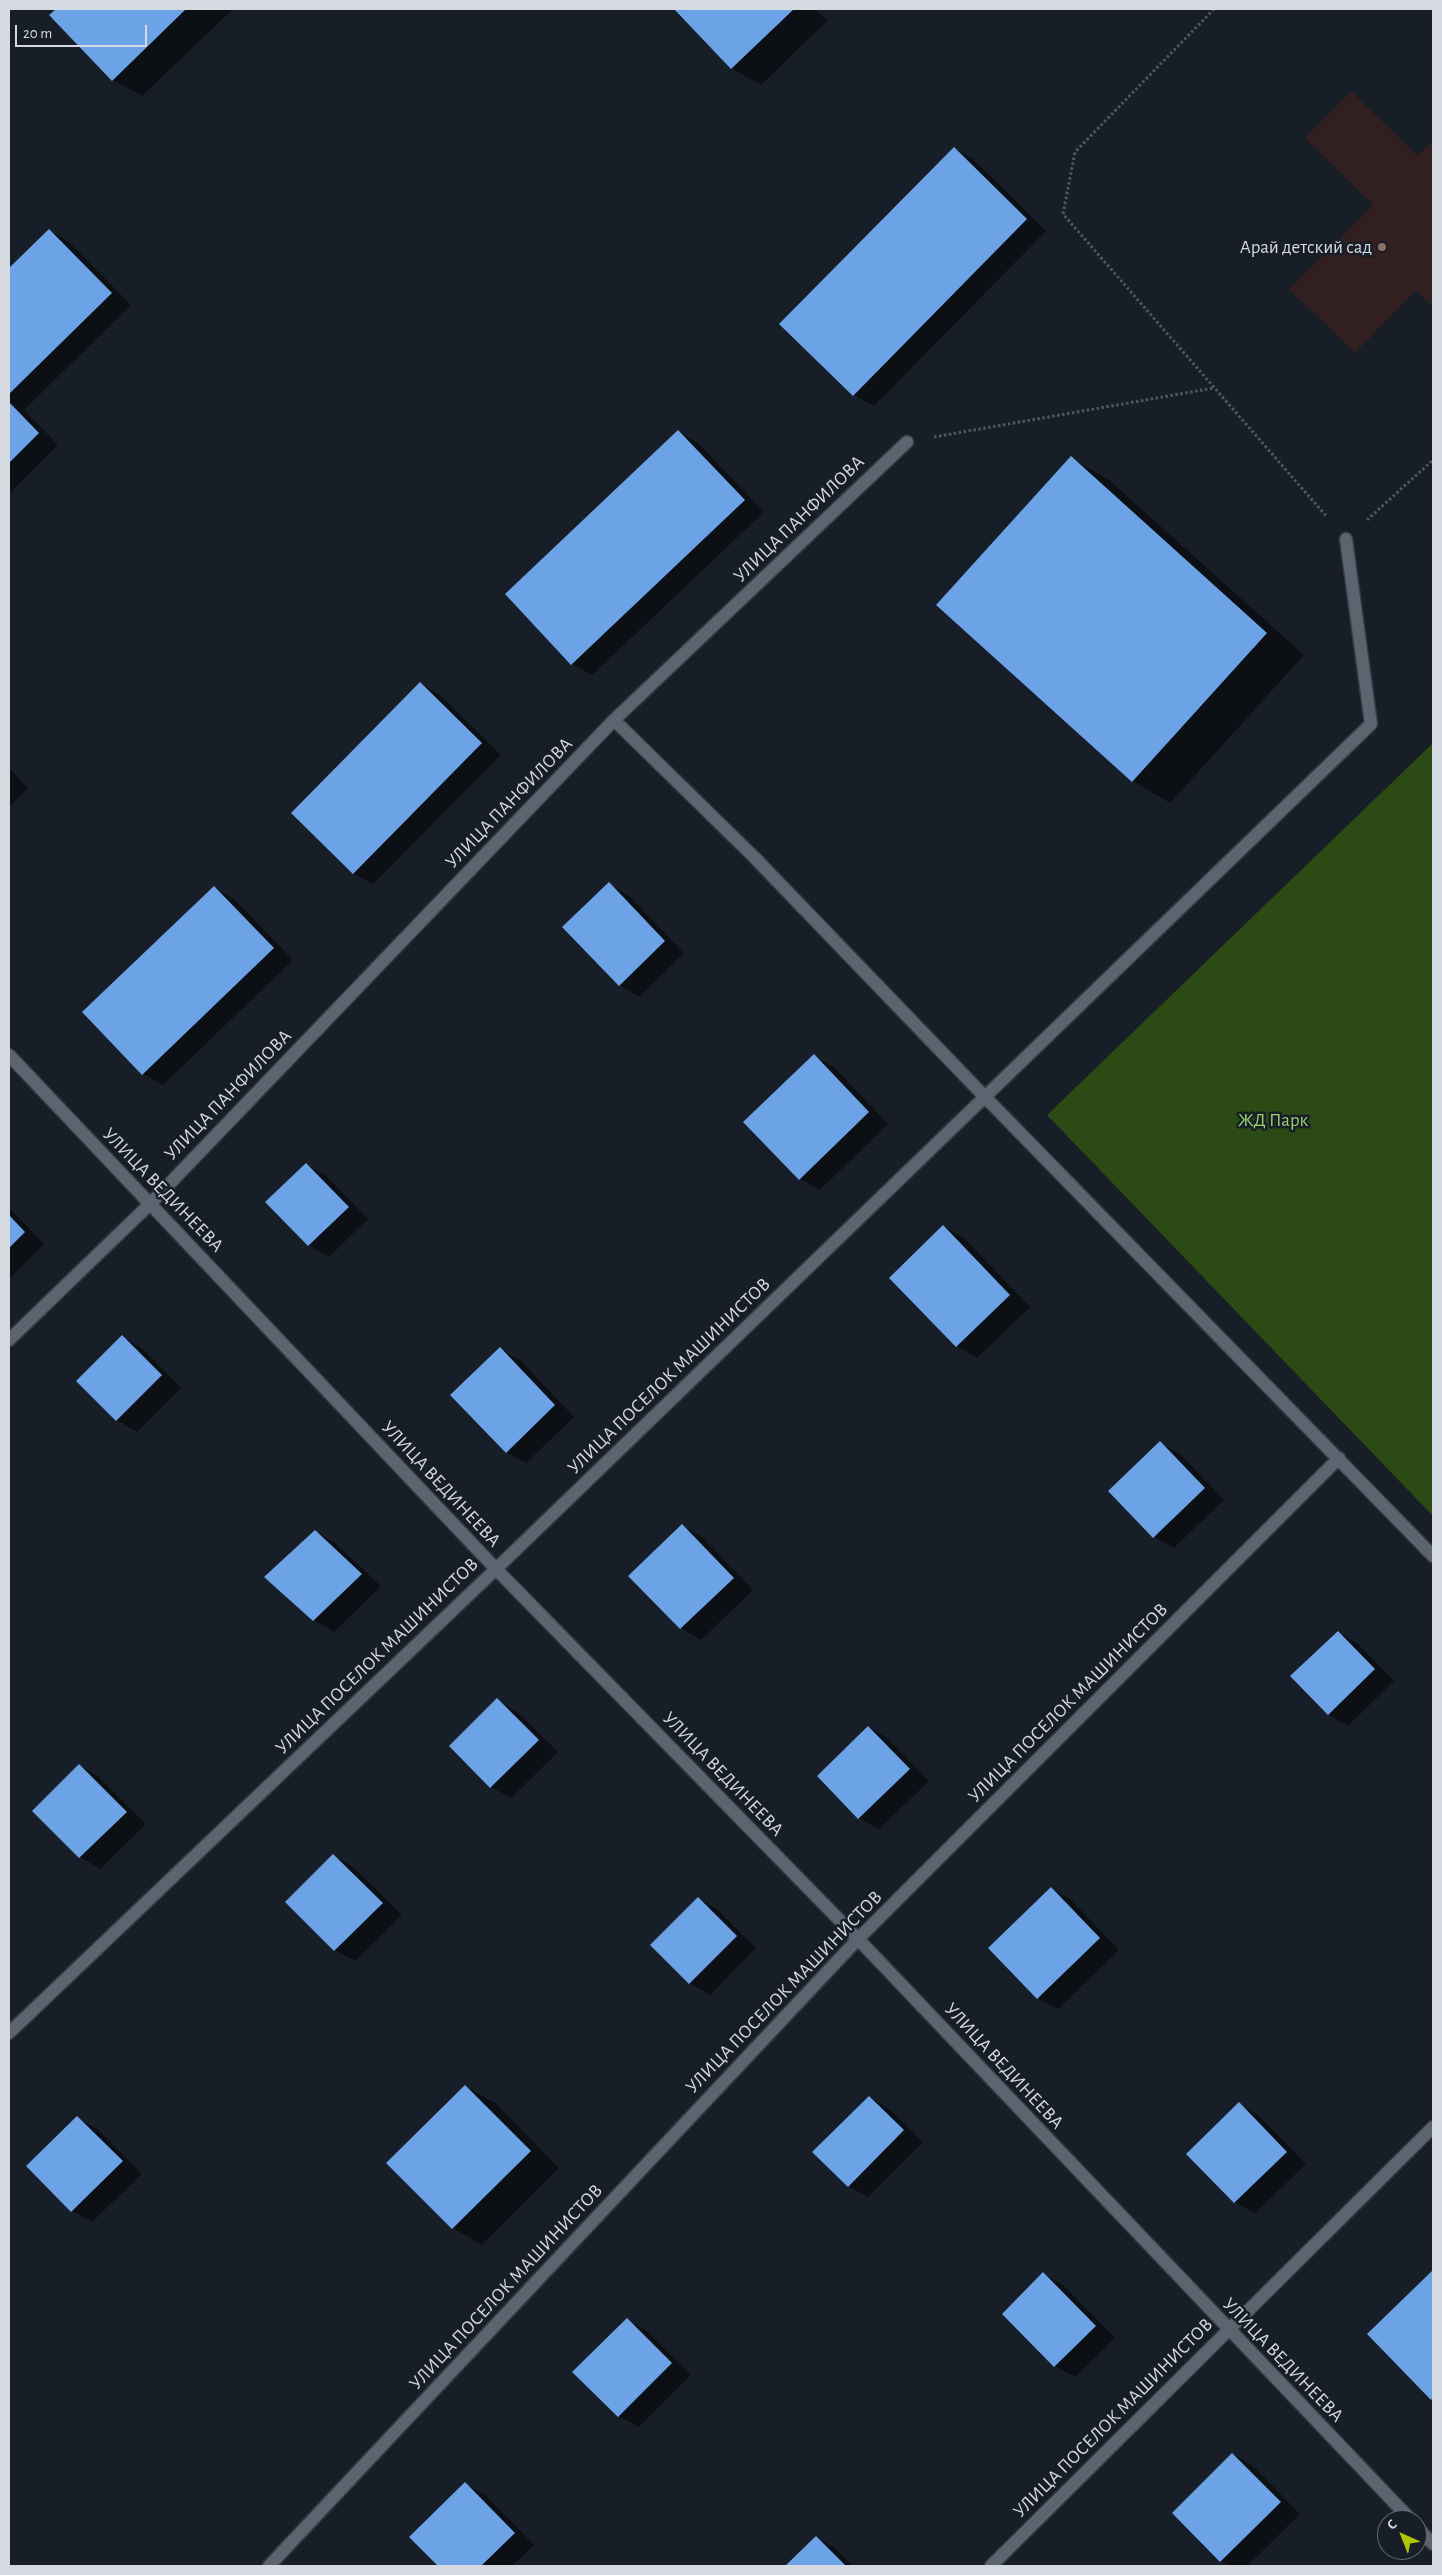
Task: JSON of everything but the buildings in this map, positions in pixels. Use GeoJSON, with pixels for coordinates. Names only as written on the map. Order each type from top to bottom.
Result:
{"type":"FeatureCollection","features":[{"type":"Feature","properties":{"kind":"street","name":"УЛИЦА ПАНФИЛОВА"},"geometry":{"type":"LineString","coordinates":[[150,1203],[614,720],[907,442]]}},
{"type":"Feature","properties":{"kind":"street","name":"УЛИЦА ПОСЕЛОК МАШИНИСТОВ"},"geometry":{"type":"LineString","coordinates":[[9,2033],[496,1569],[1371,724],[1346,539]]}},
{"type":"Feature","properties":{"kind":"street"},"geometry":{"type":"LineString","coordinates":[[614,720],[755,858],[985,1097],[1433,1556]]}},
{"type":"Feature","properties":{"kind":"street","name":"УЛИЦА ВЕДИНЕЕВА"},"geometry":{"type":"LineString","coordinates":[[9,1055],[496,1569],[858,1939],[1400,2510]]}},
{"type":"Feature","properties":{"kind":"street"},"geometry":{"type":"LineString","coordinates":[[9,1340],[150,1203]]}},
{"type":"Feature","properties":{"kind":"street","name":"УЛИЦА ПОСЕЛОК МАШИНИСТОВ"},"geometry":{"type":"LineString","coordinates":[[269,2566],[858,1939],[1339,1458]]}},
{"type":"Feature","properties":{"kind":"street","name":"УЛИЦА ПОСЕЛОК МАШИНИСТОВ"},"geometry":{"type":"LineString","coordinates":[[991,2566],[1433,2127]]}},
{"type":"Feature","properties":{"kind":"path"},"geometry":{"type":"LineString","coordinates":[[1214,9],[1075,152],[1063,214],[1346,539],[1433,460]]}},
{"type":"Feature","properties":{"kind":"path"},"geometry":{"type":"LineString","coordinates":[[907,442],[1214,388]]}},
{"type":"Feature","properties":{"kind":"shaded area","name":"Арай детский сад"},"geometry":{"type":"Polygon","coordinates":[[[1351,91],[1418,156],[1433,140],[1433,307],[1416,290],[1355,353],[1289,289],[1373,205],[1305,138],[1351,91]]]}},
{"type":"Feature","properties":{"kind":"green space","name":"ЖД Парк"},"geometry":{"type":"Polygon","coordinates":[[[1433,743],[1433,1516],[1047,1115],[1433,743]]]}},
{"type":"Feature","properties":{"kind":"place","name":"Арай детский сад"},"geometry":{"type":"Point","coordinates":[1382,247]}}]}
